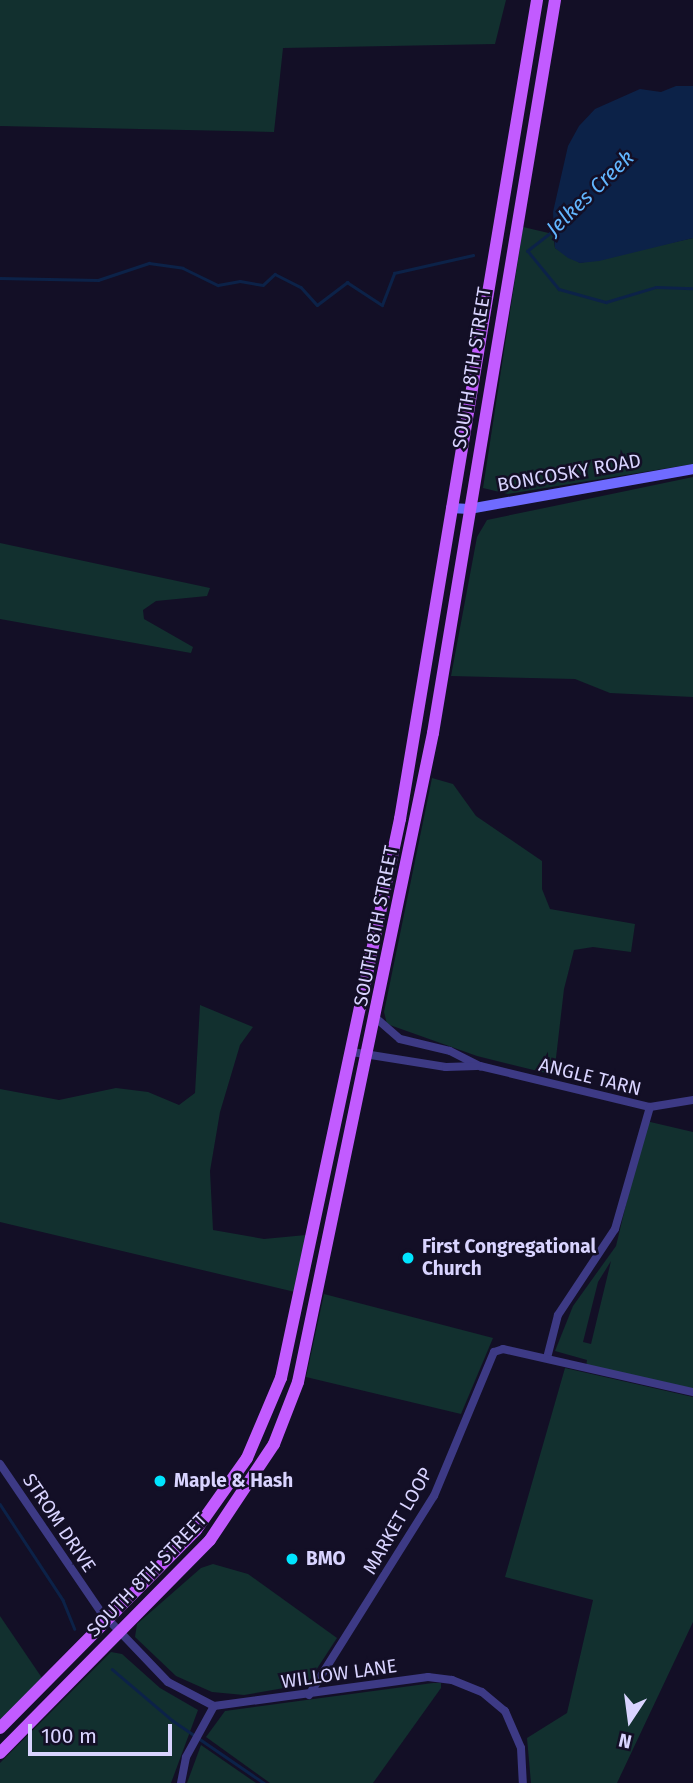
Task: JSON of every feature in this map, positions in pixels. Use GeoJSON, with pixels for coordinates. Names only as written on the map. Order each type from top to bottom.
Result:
{"type":"FeatureCollection","features":[{"type":"Feature","properties":{"kind":"main road","name":"SOUTH 8TH STREET"},"geometry":{"type":"LineString","coordinates":[[0,1728],[196,1530],[237,1474],[266,1420],[287,1359],[400,819],[537,0]]}},
{"type":"Feature","properties":{"kind":"main road","name":"SOUTH 8TH STREET"},"geometry":{"type":"LineString","coordinates":[[0,1753],[210,1540],[274,1444],[308,1344],[377,1019],[433,733],[555,0]]}},
{"type":"Feature","properties":{"kind":"street","name":"BONCOSKY ROAD"},"geometry":{"type":"LineString","coordinates":[[451,509],[469,509],[693,468]]}},
{"type":"Feature","properties":{"kind":"street","name":"ANGLE TARN"},"geometry":{"type":"LineString","coordinates":[[377,1019],[400,1039],[450,1051],[480,1066],[650,1107],[693,1100]]}},
{"type":"Feature","properties":{"kind":"street","name":"ANGLE TARN"},"geometry":{"type":"LineString","coordinates":[[352,1052],[446,1067],[480,1066]]}},
{"type":"Feature","properties":{"kind":"street"},"geometry":{"type":"LineString","coordinates":[[650,1107],[615,1229],[558,1315],[547,1359],[693,1391]]}},
{"type":"Feature","properties":{"kind":"street","name":"MARKET LOOP"},"geometry":{"type":"LineString","coordinates":[[309,1695],[434,1496],[494,1352],[503,1349],[547,1359]]}},
{"type":"Feature","properties":{"kind":"street","name":"STROM DRIVE"},"geometry":{"type":"LineString","coordinates":[[0,1464],[108,1620],[120,1632]]}},
{"type":"Feature","properties":{"kind":"street"},"geometry":{"type":"LineString","coordinates":[[120,1632],[168,1682],[214,1706],[193,1742],[181,1783]]}},
{"type":"Feature","properties":{"kind":"street","name":"WILLOW LANE"},"geometry":{"type":"LineString","coordinates":[[214,1706],[428,1677],[463,1684],[487,1696],[512,1721],[521,1748],[523,1783]]}},
{"type":"Feature","properties":{"kind":"green space"},"geometry":{"type":"Polygon","coordinates":[[[0,0],[506,0],[495,44],[283,48],[274,132],[0,126],[0,0]]]}},
{"type":"Feature","properties":{"kind":"green space"},"geometry":{"type":"Polygon","coordinates":[[[523,227],[553,234],[555,248],[580,263],[693,238],[693,464],[508,494],[483,488],[523,227]]]}},
{"type":"Feature","properties":{"kind":"green space"},"geometry":{"type":"Polygon","coordinates":[[[693,477],[693,697],[610,693],[575,679],[451,676],[477,537],[487,520],[693,477]]]}},
{"type":"Feature","properties":{"kind":"green space"},"geometry":{"type":"Polygon","coordinates":[[[0,543],[210,588],[207,596],[156,601],[143,610],[144,619],[193,647],[191,653],[0,619],[0,543]]]}},
{"type":"Feature","properties":{"kind":"green space"},"geometry":{"type":"Polygon","coordinates":[[[432,778],[453,784],[476,816],[542,861],[542,889],[550,909],[635,924],[631,952],[593,947],[574,950],[564,989],[554,1075],[477,1056],[387,1024],[384,1012],[432,778]]]}},
{"type":"Feature","properties":{"kind":"green space"},"geometry":{"type":"Polygon","coordinates":[[[200,1005],[253,1027],[240,1045],[220,1112],[210,1171],[213,1230],[264,1239],[306,1235],[295,1292],[0,1222],[0,1089],[59,1100],[116,1088],[148,1092],[179,1105],[195,1093],[200,1005]]]}},
{"type":"Feature","properties":{"kind":"green space"},"geometry":{"type":"Polygon","coordinates":[[[646,1121],[693,1132],[693,1393],[586,1367],[587,1360],[555,1351],[573,1306],[616,1246],[646,1121]],[[611,1261],[598,1282],[583,1342],[591,1344],[611,1261]]]}},
{"type":"Feature","properties":{"kind":"green space"},"geometry":{"type":"Polygon","coordinates":[[[324,1294],[493,1338],[461,1414],[306,1377],[324,1294]]]}},
{"type":"Feature","properties":{"kind":"green space"},"geometry":{"type":"Polygon","coordinates":[[[565,1368],[693,1397],[693,1622],[617,1783],[531,1783],[527,1738],[567,1713],[593,1600],[505,1577],[565,1368]]]}},
{"type":"Feature","properties":{"kind":"green space"},"geometry":{"type":"Polygon","coordinates":[[[213,1564],[248,1574],[337,1638],[307,1684],[244,1695],[212,1692],[176,1676],[135,1637],[137,1624],[201,1568],[213,1564]]]}},
{"type":"Feature","properties":{"kind":"green space"},"geometry":{"type":"Polygon","coordinates":[[[0,1616],[42,1678],[0,1720],[0,1616]]]}},
{"type":"Feature","properties":{"kind":"green space"},"geometry":{"type":"Polygon","coordinates":[[[111,1652],[122,1654],[160,1688],[198,1710],[171,1783],[0,1783],[0,1763],[111,1652]]]}},
{"type":"Feature","properties":{"kind":"green space"},"geometry":{"type":"Polygon","coordinates":[[[441,1683],[441,1688],[373,1783],[270,1783],[206,1737],[225,1711],[441,1683]]]}},
{"type":"Feature","properties":{"kind":"green space"},"geometry":{"type":"Polygon","coordinates":[[[201,1745],[256,1783],[187,1783],[201,1745]]]}},
{"type":"Feature","properties":{"kind":"water"},"geometry":{"type":"Polygon","coordinates":[[[676,86],[693,86],[693,238],[599,261],[580,263],[568,258],[555,248],[553,212],[568,146],[579,126],[595,109],[640,89],[661,92],[676,86]]]}},
{"type":"Feature","properties":{"kind":"waterway"},"geometry":{"type":"LineString","coordinates":[[556,229],[528,251],[559,289],[606,302],[656,287],[693,288]]}},
{"type":"Feature","properties":{"kind":"waterway","name":"Jelkes Creek"},"geometry":{"type":"LineString","coordinates":[[0,278],[98,280],[149,263],[183,268],[218,285],[240,281],[263,285],[275,274],[301,287],[317,305],[347,282],[382,305],[394,273],[473,255]]}},
{"type":"Feature","properties":{"kind":"waterway"},"geometry":{"type":"LineString","coordinates":[[0,1504],[63,1600],[75,1629]]}},
{"type":"Feature","properties":{"kind":"waterway"},"geometry":{"type":"LineString","coordinates":[[112,1669],[172,1720],[264,1783]]}},
{"type":"Feature","properties":{"kind":"place","name":"First Congregational Church"},"geometry":{"type":"Point","coordinates":[408,1258]}},
{"type":"Feature","properties":{"kind":"place","name":"Maple & Hash"},"geometry":{"type":"Point","coordinates":[160,1481]}},
{"type":"Feature","properties":{"kind":"place","name":"BMO"},"geometry":{"type":"Point","coordinates":[292,1559]}}]}
